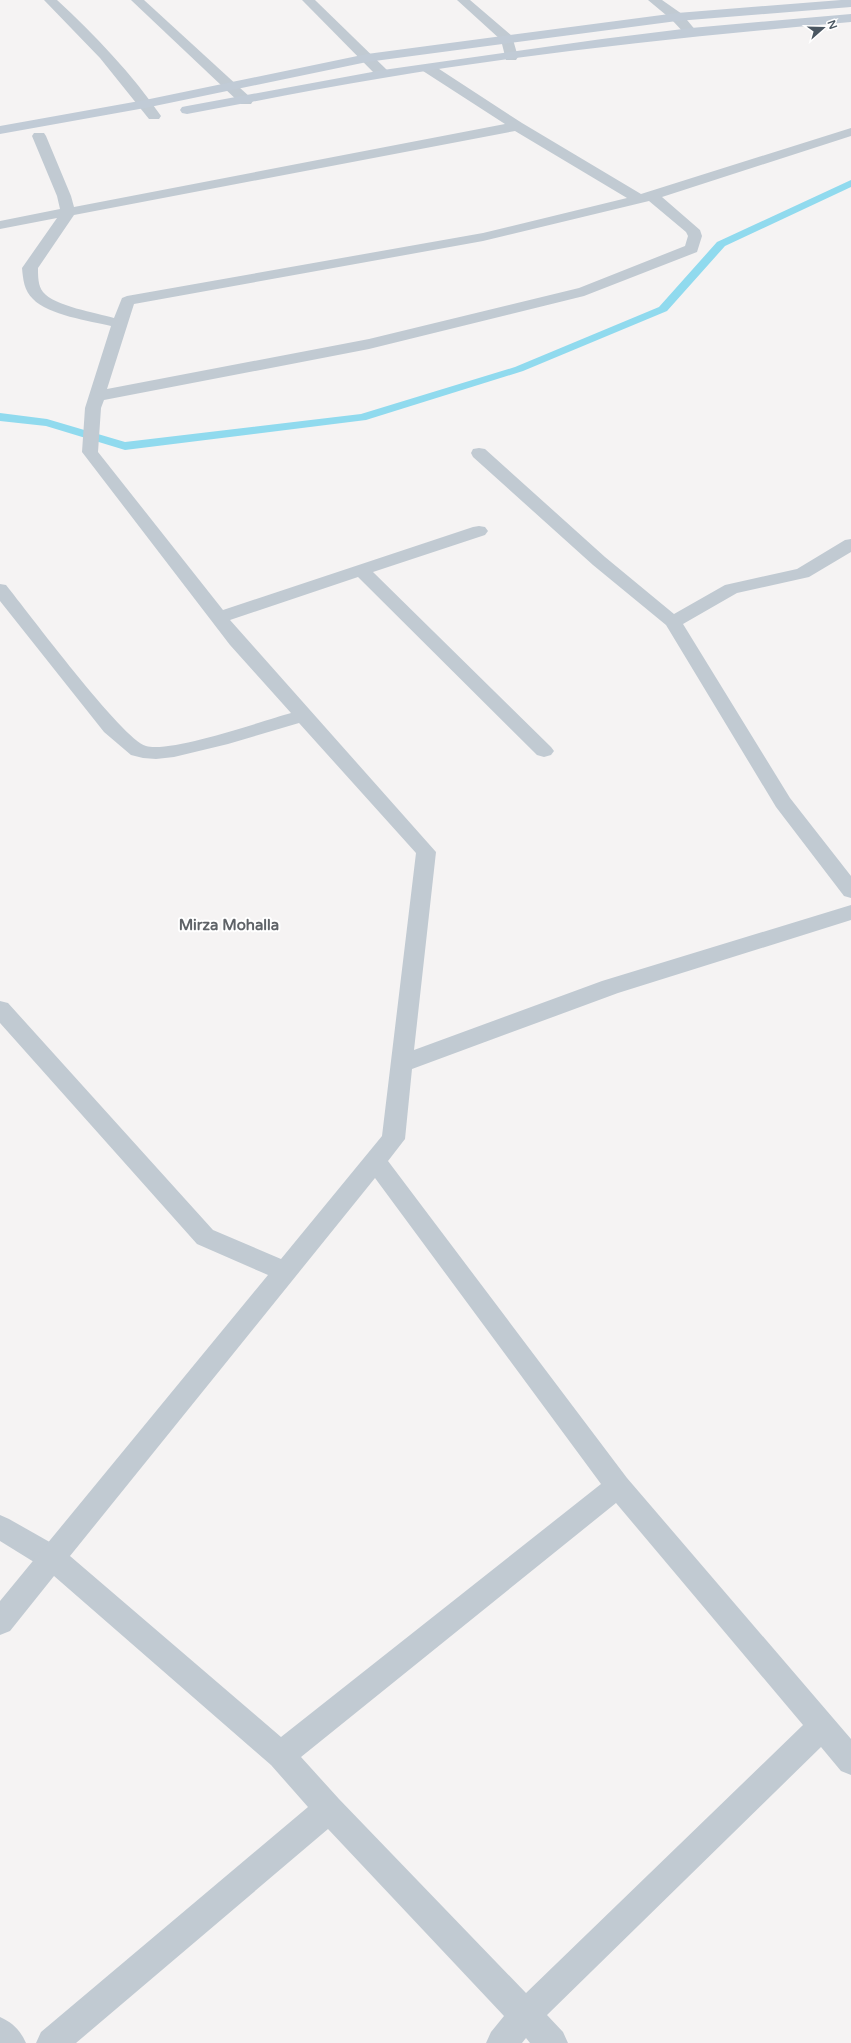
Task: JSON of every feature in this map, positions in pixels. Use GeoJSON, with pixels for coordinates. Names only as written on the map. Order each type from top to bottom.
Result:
{"type":"FeatureCollection","features":[{"type":"Feature","properties":{"kind":"main road"},"geometry":{"type":"LineString","coordinates":[[0,130],[145,104],[367,58],[677,18],[851,3]]}},
{"type":"Feature","properties":{"kind":"main road"},"geometry":{"type":"LineString","coordinates":[[0,143],[173,112],[246,101],[383,74],[691,32],[851,18]]}},
{"type":"Feature","properties":{"kind":"street"},"geometry":{"type":"LineString","coordinates":[[50,0],[79,27],[116,67],[154,116]]}},
{"type":"Feature","properties":{"kind":"street"},"geometry":{"type":"LineString","coordinates":[[137,0],[246,101]]}},
{"type":"Feature","properties":{"kind":"street"},"geometry":{"type":"LineString","coordinates":[[308,0],[383,74]]}},
{"type":"Feature","properties":{"kind":"street"},"geometry":{"type":"LineString","coordinates":[[463,0],[507,39],[512,57]]}},
{"type":"Feature","properties":{"kind":"street"},"geometry":{"type":"LineString","coordinates":[[654,0],[677,18],[691,32]]}},
{"type":"Feature","properties":{"kind":"street"},"geometry":{"type":"LineString","coordinates":[[95,402],[369,344],[584,291],[608,283],[692,249],[695,236],[693,230],[645,197],[517,126],[428,68]]}},
{"type":"Feature","properties":{"kind":"street"},"geometry":{"type":"LineString","coordinates":[[0,225],[517,126]]}},
{"type":"Feature","properties":{"kind":"street"},"geometry":{"type":"LineString","coordinates":[[0,1622],[284,1271],[393,1139],[426,852],[237,641],[220,617],[90,452],[95,402],[121,324],[127,301],[483,237],[645,197],[851,132]]}},
{"type":"Feature","properties":{"kind":"street"},"geometry":{"type":"LineString","coordinates":[[38,136],[64,196],[68,213],[30,268],[30,278],[34,291],[44,302],[121,324]]}},
{"type":"Feature","properties":{"kind":"street"},"geometry":{"type":"LineString","coordinates":[[479,453],[599,561],[673,622],[783,802],[851,891]]}},
{"type":"Feature","properties":{"kind":"street"},"geometry":{"type":"LineString","coordinates":[[220,617],[479,531]]}},
{"type":"Feature","properties":{"kind":"street"},"geometry":{"type":"LineString","coordinates":[[673,622],[730,589],[803,573],[851,544]]}},
{"type":"Feature","properties":{"kind":"street"},"geometry":{"type":"LineString","coordinates":[[361,570],[544,751]]}},
{"type":"Feature","properties":{"kind":"street"},"geometry":{"type":"LineString","coordinates":[[0,589],[111,728],[130,745],[143,752],[168,752],[304,715]]}},
{"type":"Feature","properties":{"kind":"street"},"geometry":{"type":"LineString","coordinates":[[401,1064],[610,987],[851,912]]}},
{"type":"Feature","properties":{"kind":"street"},"geometry":{"type":"LineString","coordinates":[[0,1009],[205,1237],[284,1271]]}},
{"type":"Feature","properties":{"kind":"street"},"geometry":{"type":"LineString","coordinates":[[375,1161],[618,1486],[851,1761]]}},
{"type":"Feature","properties":{"kind":"street"},"geometry":{"type":"LineString","coordinates":[[281,1755],[618,1486]]}},
{"type":"Feature","properties":{"kind":"street"},"geometry":{"type":"LineString","coordinates":[[0,1527],[52,1558],[281,1755],[329,1809],[552,2043]]}},
{"type":"Feature","properties":{"kind":"street"},"geometry":{"type":"LineString","coordinates":[[502,2043],[525,2015],[822,1726]]}},
{"type":"Feature","properties":{"kind":"street"},"geometry":{"type":"LineString","coordinates":[[52,2043],[329,1809]]}},
{"type":"Feature","properties":{"kind":"street"},"geometry":{"type":"LineString","coordinates":[[0,2033],[10,2043]]}},
{"type":"Feature","properties":{"kind":"waterway"},"geometry":{"type":"LineString","coordinates":[[0,417],[47,423],[125,446],[362,417],[519,369],[663,309],[721,244],[851,183]]}},
{"type":"Feature","properties":{"kind":"district","name":"Mirza Mohalla"},"geometry":{"type":"Point","coordinates":[229,925]}}]}
